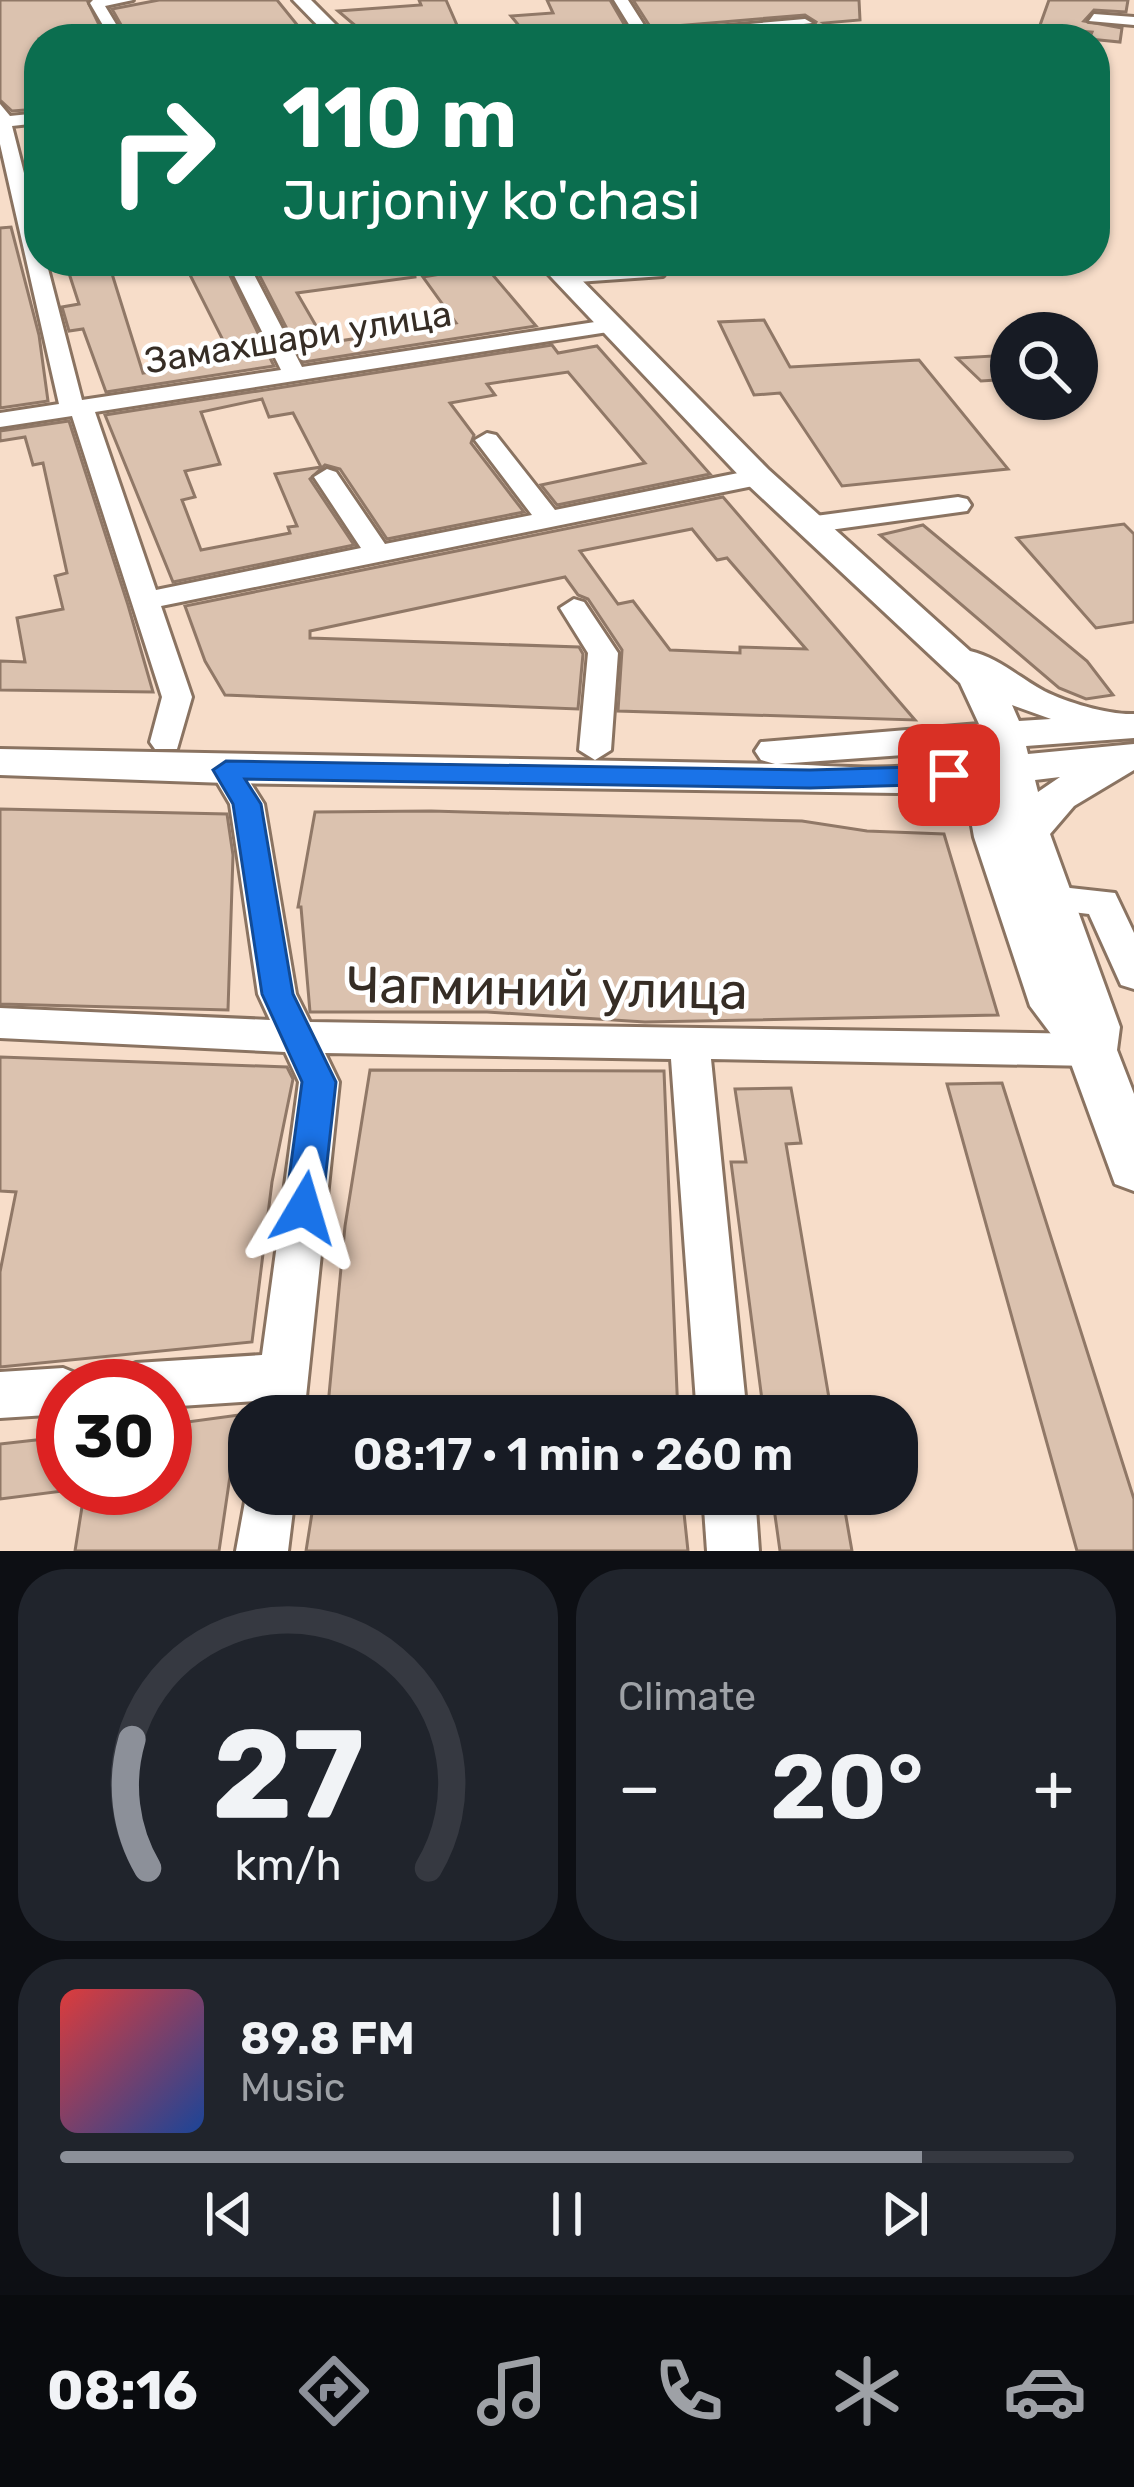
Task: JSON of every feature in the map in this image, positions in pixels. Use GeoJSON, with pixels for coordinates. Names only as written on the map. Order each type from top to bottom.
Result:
{"type":"FeatureCollection","features":[{"type":"Feature","properties":{"kind":"main road"},"geometry":{"type":"LineString","coordinates":[[302,0],[325,24]]}},
{"type":"Feature","properties":{"kind":"main road"},"geometry":{"type":"LineString","coordinates":[[562,276],[808,526],[976,677],[996,711],[994,754],[1055,1006],[1092,1050],[1134,1168]]}},
{"type":"Feature","properties":{"kind":"main road"},"geometry":{"type":"LineString","coordinates":[[758,477],[804,541],[904,633],[944,677],[994,754]]}},
{"type":"Feature","properties":{"kind":"main road"},"geometry":{"type":"LineString","coordinates":[[945,645],[1035,702],[1091,719],[1133,741]]}},
{"type":"Feature","properties":{"kind":"main road"},"geometry":{"type":"LineString","coordinates":[[0,737],[994,754],[1133,741]]}},
{"type":"Feature","properties":{"kind":"main road"},"geometry":{"type":"LineString","coordinates":[[1012,835],[1133,741]]}},
{"type":"Feature","properties":{"kind":"main road"},"geometry":{"type":"LineString","coordinates":[[0,762],[226,770],[897,779],[994,754]]}},
{"type":"Feature","properties":{"kind":"main road"},"geometry":{"type":"LineString","coordinates":[[897,779],[1012,835],[1052,899],[1095,1027],[1092,1050]]}},
{"type":"Feature","properties":{"kind":"street"},"geometry":{"type":"LineString","coordinates":[[109,24],[97,3],[126,0]]}},
{"type":"Feature","properties":{"kind":"street"},"geometry":{"type":"LineString","coordinates":[[621,1],[635,0]]}},
{"type":"Feature","properties":{"kind":"street"},"geometry":{"type":"LineString","coordinates":[[1094,18],[1134,21]]}},
{"type":"Feature","properties":{"kind":"street"},"geometry":{"type":"LineString","coordinates":[[796,24],[806,23]]}},
{"type":"Feature","properties":{"kind":"street"},"geometry":{"type":"LineString","coordinates":[[1,118],[24,207]]}},
{"type":"Feature","properties":{"kind":"street"},"geometry":{"type":"LineString","coordinates":[[42,276],[76,408],[177,697],[166,742]]}},
{"type":"Feature","properties":{"kind":"street"},"geometry":{"type":"LineString","coordinates":[[245,276],[294,374]]}},
{"type":"Feature","properties":{"kind":"street","name":"Замахшари улица"},"geometry":{"type":"LineString","coordinates":[[0,420],[608,326]]}},
{"type":"Feature","properties":{"kind":"street"},"geometry":{"type":"LineString","coordinates":[[488,440],[548,518]]}},
{"type":"Feature","properties":{"kind":"street"},"geometry":{"type":"LineString","coordinates":[[327,477],[378,553]]}},
{"type":"Feature","properties":{"kind":"street"},"geometry":{"type":"LineString","coordinates":[[146,600],[758,477]]}},
{"type":"Feature","properties":{"kind":"street"},"geometry":{"type":"LineString","coordinates":[[808,526],[958,505]]}},
{"type":"Feature","properties":{"kind":"street"},"geometry":{"type":"LineString","coordinates":[[574,608],[603,653],[595,750]]}},
{"type":"Feature","properties":{"kind":"street"},"geometry":{"type":"LineString","coordinates":[[226,770],[247,804],[278,994],[319,1082],[281,1395]]}},
{"type":"Feature","properties":{"kind":"street"},"geometry":{"type":"LineString","coordinates":[[1052,899],[1102,902],[1134,975]]}},
{"type":"Feature","properties":{"kind":"street","name":"Чагминий улица"},"geometry":{"type":"LineString","coordinates":[[0,1023],[298,1037],[1092,1050]]}},
{"type":"Feature","properties":{"kind":"street"},"geometry":{"type":"LineString","coordinates":[[690,1046],[720,1395]]}},
{"type":"Feature","properties":{"kind":"street"},"geometry":{"type":"LineString","coordinates":[[192,1390],[266,1395]]}},
{"type":"Feature","properties":{"kind":"street"},"geometry":{"type":"LineString","coordinates":[[0,1395],[36,1393]]}},
{"type":"Feature","properties":{"kind":"street"},"geometry":{"type":"LineString","coordinates":[[262,1551],[266,1515]]}},
{"type":"Feature","properties":{"kind":"street"},"geometry":{"type":"LineString","coordinates":[[731,1515],[734,1551]]}},
{"type":"Feature","properties":{"kind":"building"},"geometry":{"type":"Polygon","coordinates":[[[0,0],[87,0],[99,24],[24,24],[24,110],[12,111],[0,100],[0,0]]]}},
{"type":"Feature","properties":{"kind":"building"},"geometry":{"type":"Polygon","coordinates":[[[159,0],[277,0],[296,24],[120,24],[112,9],[159,0]]]}},
{"type":"Feature","properties":{"kind":"building"},"geometry":{"type":"Polygon","coordinates":[[[419,0],[446,0],[456,24],[353,24],[338,11],[421,5],[419,0]]]}},
{"type":"Feature","properties":{"kind":"building"},"geometry":{"type":"Polygon","coordinates":[[[547,0],[610,0],[624,24],[518,24],[511,16],[553,13],[547,0]]]}},
{"type":"Feature","properties":{"kind":"building"},"geometry":{"type":"Polygon","coordinates":[[[633,0],[859,0],[860,20],[826,24],[815,24],[805,15],[648,24],[633,0]]]}},
{"type":"Feature","properties":{"kind":"building"},"geometry":{"type":"Polygon","coordinates":[[[1049,0],[1128,0],[1126,12],[1094,10],[1084,21],[1100,24],[1040,24],[1049,0]]]}},
{"type":"Feature","properties":{"kind":"building"},"geometry":{"type":"Polygon","coordinates":[[[1110,26],[1122,28],[1120,42],[1110,41],[1110,26]]]}},
{"type":"Feature","properties":{"kind":"building"},"geometry":{"type":"Polygon","coordinates":[[[11,227],[39,335],[48,401],[0,408],[0,228],[11,227]]]}},
{"type":"Feature","properties":{"kind":"building"},"geometry":{"type":"Polygon","coordinates":[[[70,276],[113,276],[143,373],[233,360],[191,276],[230,276],[274,366],[106,392],[83,329],[69,331],[62,307],[79,304],[70,276]]]}},
{"type":"Feature","properties":{"kind":"building"},"geometry":{"type":"Polygon","coordinates":[[[260,276],[415,276],[297,293],[326,343],[456,323],[423,277],[429,276],[494,276],[536,326],[304,362],[260,276]]]}},
{"type":"Feature","properties":{"kind":"building"},"geometry":{"type":"Polygon","coordinates":[[[764,320],[790,367],[919,360],[1008,469],[842,486],[780,393],[754,395],[719,322],[764,320]]]}},
{"type":"Feature","properties":{"kind":"building"},"geometry":{"type":"Polygon","coordinates":[[[552,345],[558,353],[597,346],[710,474],[557,505],[541,485],[645,463],[568,372],[487,384],[495,395],[450,403],[474,435],[471,443],[524,512],[387,539],[340,469],[325,465],[310,479],[354,545],[173,582],[105,415],[552,345]],[[262,399],[201,412],[220,464],[185,471],[195,497],[182,500],[201,550],[290,533],[288,527],[297,526],[275,474],[321,467],[293,413],[269,417],[262,399]]]}},
{"type":"Feature","properties":{"kind":"building"},"geometry":{"type":"Polygon","coordinates":[[[990,356],[990,380],[981,381],[957,358],[990,356]]]}},
{"type":"Feature","properties":{"kind":"building"},"geometry":{"type":"Polygon","coordinates":[[[69,421],[153,692],[0,690],[0,661],[25,662],[17,618],[63,609],[55,576],[67,573],[43,463],[33,465],[25,437],[0,441],[0,431],[69,421]]]}},
{"type":"Feature","properties":{"kind":"building"},"geometry":{"type":"Polygon","coordinates":[[[723,497],[915,720],[618,711],[622,650],[588,599],[578,595],[565,577],[310,631],[310,638],[579,647],[583,654],[578,709],[225,695],[205,661],[185,606],[723,497]],[[692,529],[580,551],[618,604],[633,601],[670,650],[806,649],[727,558],[717,560],[692,529]]]}},
{"type":"Feature","properties":{"kind":"building"},"geometry":{"type":"Polygon","coordinates":[[[1124,524],[1134,534],[1134,622],[1096,628],[1017,538],[1124,524]]]}},
{"type":"Feature","properties":{"kind":"building"},"geometry":{"type":"Polygon","coordinates":[[[923,525],[1087,661],[1113,695],[1086,699],[1059,688],[880,535],[923,525]]]}},
{"type":"Feature","properties":{"kind":"building"},"geometry":{"type":"Polygon","coordinates":[[[0,809],[227,814],[233,855],[228,1010],[0,1004],[0,809]]]}},
{"type":"Feature","properties":{"kind":"building"},"geometry":{"type":"Polygon","coordinates":[[[315,812],[802,821],[867,831],[944,834],[998,1015],[645,1022],[487,1012],[310,1012],[298,907],[315,812]]]}},
{"type":"Feature","properties":{"kind":"building"},"geometry":{"type":"Polygon","coordinates":[[[0,1057],[287,1067],[293,1079],[272,1182],[252,1342],[36,1359],[36,1363],[0,1367],[0,1272],[16,1192],[0,1191],[0,1057]]]}},
{"type":"Feature","properties":{"kind":"building"},"geometry":{"type":"Polygon","coordinates":[[[370,1070],[664,1071],[677,1395],[329,1395],[345,1226],[370,1070]]]}},
{"type":"Feature","properties":{"kind":"building"},"geometry":{"type":"Polygon","coordinates":[[[1002,1083],[1134,1499],[1134,1551],[1077,1551],[947,1084],[1002,1083]]]}},
{"type":"Feature","properties":{"kind":"building"},"geometry":{"type":"Polygon","coordinates":[[[791,1088],[801,1143],[786,1144],[828,1395],[761,1395],[731,1162],[746,1162],[735,1089],[791,1088]]]}},
{"type":"Feature","properties":{"kind":"building"},"geometry":{"type":"Polygon","coordinates":[[[228,1416],[228,1490],[219,1551],[75,1551],[81,1515],[192,1515],[192,1421],[228,1416]]]}},
{"type":"Feature","properties":{"kind":"building"},"geometry":{"type":"Polygon","coordinates":[[[36,1440],[36,1494],[0,1499],[0,1444],[36,1440]]]}},
{"type":"Feature","properties":{"kind":"building"},"geometry":{"type":"Polygon","coordinates":[[[312,1515],[684,1515],[688,1551],[306,1551],[312,1515]]]}},
{"type":"Feature","properties":{"kind":"building"},"geometry":{"type":"Polygon","coordinates":[[[775,1515],[846,1515],[852,1551],[780,1551],[775,1515]]]}},
{"type":"Feature","properties":{"kind":"route"},"geometry":{"type":"LineString","coordinates":[[304,1208],[319,1082],[278,994],[247,804],[226,770],[810,779],[949,775]]}}]}
